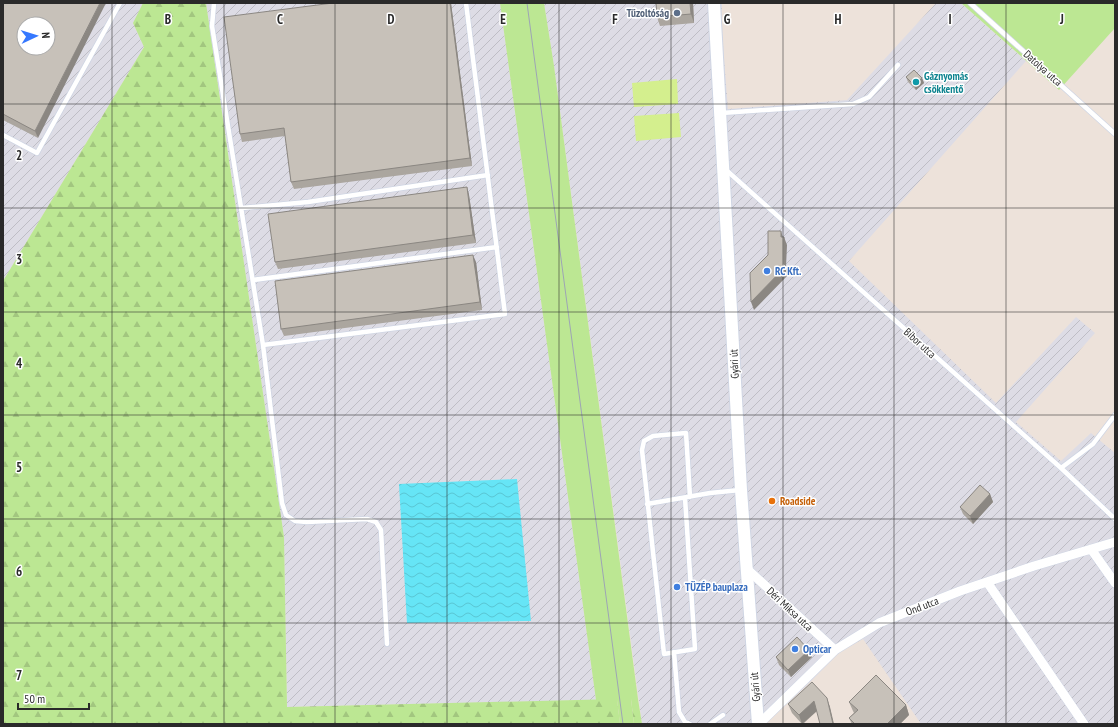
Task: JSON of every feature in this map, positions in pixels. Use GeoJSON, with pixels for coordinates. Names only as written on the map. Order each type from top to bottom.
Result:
{"type":"FeatureCollection","features":[{"type":"Feature","properties":{"kind":"street","name":"Gyári út"},"geometry":{"type":"LineString","coordinates":[[714,3],[741,490],[758,724]]}},
{"type":"Feature","properties":{"kind":"street","name":"Ond utca"},"geometry":{"type":"LineString","coordinates":[[758,724],[808,678],[835,650],[879,623],[960,591],[1034,566],[1115,542]]}},
{"type":"Feature","properties":{"kind":"street"},"geometry":{"type":"LineString","coordinates":[[1091,549],[1115,583]]}},
{"type":"Feature","properties":{"kind":"street","name":"Déri Miksa utca"},"geometry":{"type":"LineString","coordinates":[[746,568],[835,650]]}},
{"type":"Feature","properties":{"kind":"street"},"geometry":{"type":"LineString","coordinates":[[988,582],[1084,724]]}},
{"type":"Feature","properties":{"kind":"lane"},"geometry":{"type":"LineString","coordinates":[[3,135],[37,153],[120,3]]}},
{"type":"Feature","properties":{"kind":"lane"},"geometry":{"type":"LineString","coordinates":[[214,3],[212,26],[264,345],[282,503],[286,515],[295,521],[307,522],[367,519],[376,522],[381,530],[387,644]]}},
{"type":"Feature","properties":{"kind":"lane"},"geometry":{"type":"LineString","coordinates":[[264,345],[505,314],[466,3]]}},
{"type":"Feature","properties":{"kind":"lane","name":"Datolya utca"},"geometry":{"type":"LineString","coordinates":[[970,3],[1115,134]]}},
{"type":"Feature","properties":{"kind":"lane"},"geometry":{"type":"LineString","coordinates":[[720,113],[853,104],[869,97],[898,65]]}},
{"type":"Feature","properties":{"kind":"lane","name":"Bíbor utca"},"geometry":{"type":"LineString","coordinates":[[724,167],[1061,468],[1115,519]]}},
{"type":"Feature","properties":{"kind":"lane"},"geometry":{"type":"LineString","coordinates":[[242,208],[308,202],[488,175]]}},
{"type":"Feature","properties":{"kind":"lane"},"geometry":{"type":"LineString","coordinates":[[254,280],[497,247]]}},
{"type":"Feature","properties":{"kind":"lane"},"geometry":{"type":"LineString","coordinates":[[1061,468],[1093,444],[1115,415]]}},
{"type":"Feature","properties":{"kind":"lane"},"geometry":{"type":"LineString","coordinates":[[686,433],[687,497],[695,649],[664,654],[647,504],[642,450],[644,441],[653,436],[686,433]]}},
{"type":"Feature","properties":{"kind":"lane"},"geometry":{"type":"LineString","coordinates":[[647,504],[741,490]]}},
{"type":"Feature","properties":{"kind":"lane"},"geometry":{"type":"LineString","coordinates":[[674,652],[679,712],[685,722],[690,724]]}},
{"type":"Feature","properties":{"kind":"lane"},"geometry":{"type":"LineString","coordinates":[[710,724],[723,715]]}},
{"type":"Feature","properties":{"kind":"shaded area"},"geometry":{"type":"Polygon","coordinates":[[[3,3],[143,3],[133,23],[144,47],[3,281],[3,3]]]}},
{"type":"Feature","properties":{"kind":"shaded area"},"geometry":{"type":"Polygon","coordinates":[[[206,3],[500,3],[596,700],[287,707],[284,537],[206,3]]]}},
{"type":"Feature","properties":{"kind":"shaded area"},"geometry":{"type":"Polygon","coordinates":[[[544,3],[722,3],[721,20],[728,109],[847,100],[936,3],[961,3],[1026,61],[849,261],[996,403],[1076,317],[1095,333],[1016,422],[1061,461],[1091,433],[1115,453],[1115,724],[921,724],[863,639],[841,651],[765,724],[642,724],[554,66],[544,3]]]}},
{"type":"Feature","properties":{"kind":"green space"},"geometry":{"type":"Polygon","coordinates":[[[143,3],[206,3],[284,537],[287,707],[617,699],[620,724],[3,724],[3,281],[144,47],[133,23],[143,3]]]}},
{"type":"Feature","properties":{"kind":"green space"},"geometry":{"type":"Polygon","coordinates":[[[500,3],[544,3],[554,66],[638,699],[631,699],[634,724],[620,724],[617,700],[596,700],[500,3]]]}},
{"type":"Feature","properties":{"kind":"green space"},"geometry":{"type":"Polygon","coordinates":[[[961,3],[1115,3],[1115,28],[1059,90],[961,3]]]}},
{"type":"Feature","properties":{"kind":"green space"},"geometry":{"type":"Polygon","coordinates":[[[677,79],[678,104],[634,107],[632,83],[677,79]]]}},
{"type":"Feature","properties":{"kind":"green space"},"geometry":{"type":"Polygon","coordinates":[[[679,113],[681,137],[636,141],[634,116],[679,113]]]}},
{"type":"Feature","properties":{"kind":"green space"},"geometry":{"type":"Polygon","coordinates":[[[631,699],[638,699],[642,724],[634,724],[631,699]]]}},
{"type":"Feature","properties":{"kind":"water"},"geometry":{"type":"Polygon","coordinates":[[[517,479],[531,621],[407,623],[399,484],[517,479]]]}},
{"type":"Feature","properties":{"kind":"building"},"geometry":{"type":"Polygon","coordinates":[[[3,3],[100,3],[35,131],[3,114],[3,3]]]}},
{"type":"Feature","properties":{"kind":"building"},"geometry":{"type":"Polygon","coordinates":[[[333,3],[450,3],[470,158],[291,182],[284,128],[240,134],[224,17],[333,3]]]}},
{"type":"Feature","properties":{"kind":"building"},"geometry":{"type":"Polygon","coordinates":[[[656,3],[690,3],[691,14],[657,17],[656,3]]]}},
{"type":"Feature","properties":{"kind":"building"},"geometry":{"type":"Polygon","coordinates":[[[914,70],[922,78],[914,85],[906,77],[914,70]]]}},
{"type":"Feature","properties":{"kind":"building"},"geometry":{"type":"Polygon","coordinates":[[[467,187],[473,235],[275,262],[268,214],[467,187]]]}},
{"type":"Feature","properties":{"kind":"building"},"geometry":{"type":"Polygon","coordinates":[[[768,231],[781,231],[781,237],[784,237],[784,264],[786,266],[751,302],[750,273],[768,255],[768,231]]]}},
{"type":"Feature","properties":{"kind":"building"},"geometry":{"type":"Polygon","coordinates":[[[473,255],[480,302],[281,329],[275,281],[473,255]]]}},
{"type":"Feature","properties":{"kind":"building"},"geometry":{"type":"Polygon","coordinates":[[[980,485],[990,494],[970,516],[960,507],[980,485]]]}},
{"type":"Feature","properties":{"kind":"building"},"geometry":{"type":"Polygon","coordinates":[[[797,637],[809,650],[788,670],[776,657],[797,637]]]}},
{"type":"Feature","properties":{"kind":"building"},"geometry":{"type":"Polygon","coordinates":[[[876,675],[906,705],[887,724],[855,724],[849,718],[858,710],[849,702],[876,675]]]}},
{"type":"Feature","properties":{"kind":"building"},"geometry":{"type":"Polygon","coordinates":[[[812,682],[827,698],[833,724],[820,724],[814,701],[799,715],[788,704],[812,682]]]}},
{"type":"Feature","properties":{"kind":"tram line"},"geometry":{"type":"LineString","coordinates":[[527,3],[623,724]]}},
{"type":"Feature","properties":{"kind":"place","name":"Tűzoltóság"},"geometry":{"type":"Point","coordinates":[677,13]}},
{"type":"Feature","properties":{"kind":"place","name":"Gáznyomás csökkentő"},"geometry":{"type":"Point","coordinates":[916,82]}},
{"type":"Feature","properties":{"kind":"place","name":"RC Kft."},"geometry":{"type":"Point","coordinates":[767,271]}},
{"type":"Feature","properties":{"kind":"place","name":"Roadside"},"geometry":{"type":"Point","coordinates":[772,501]}},
{"type":"Feature","properties":{"kind":"place","name":"TÜZÉP bauplaza"},"geometry":{"type":"Point","coordinates":[677,587]}},
{"type":"Feature","properties":{"kind":"place","name":"Opticar"},"geometry":{"type":"Point","coordinates":[795,649]}}]}
